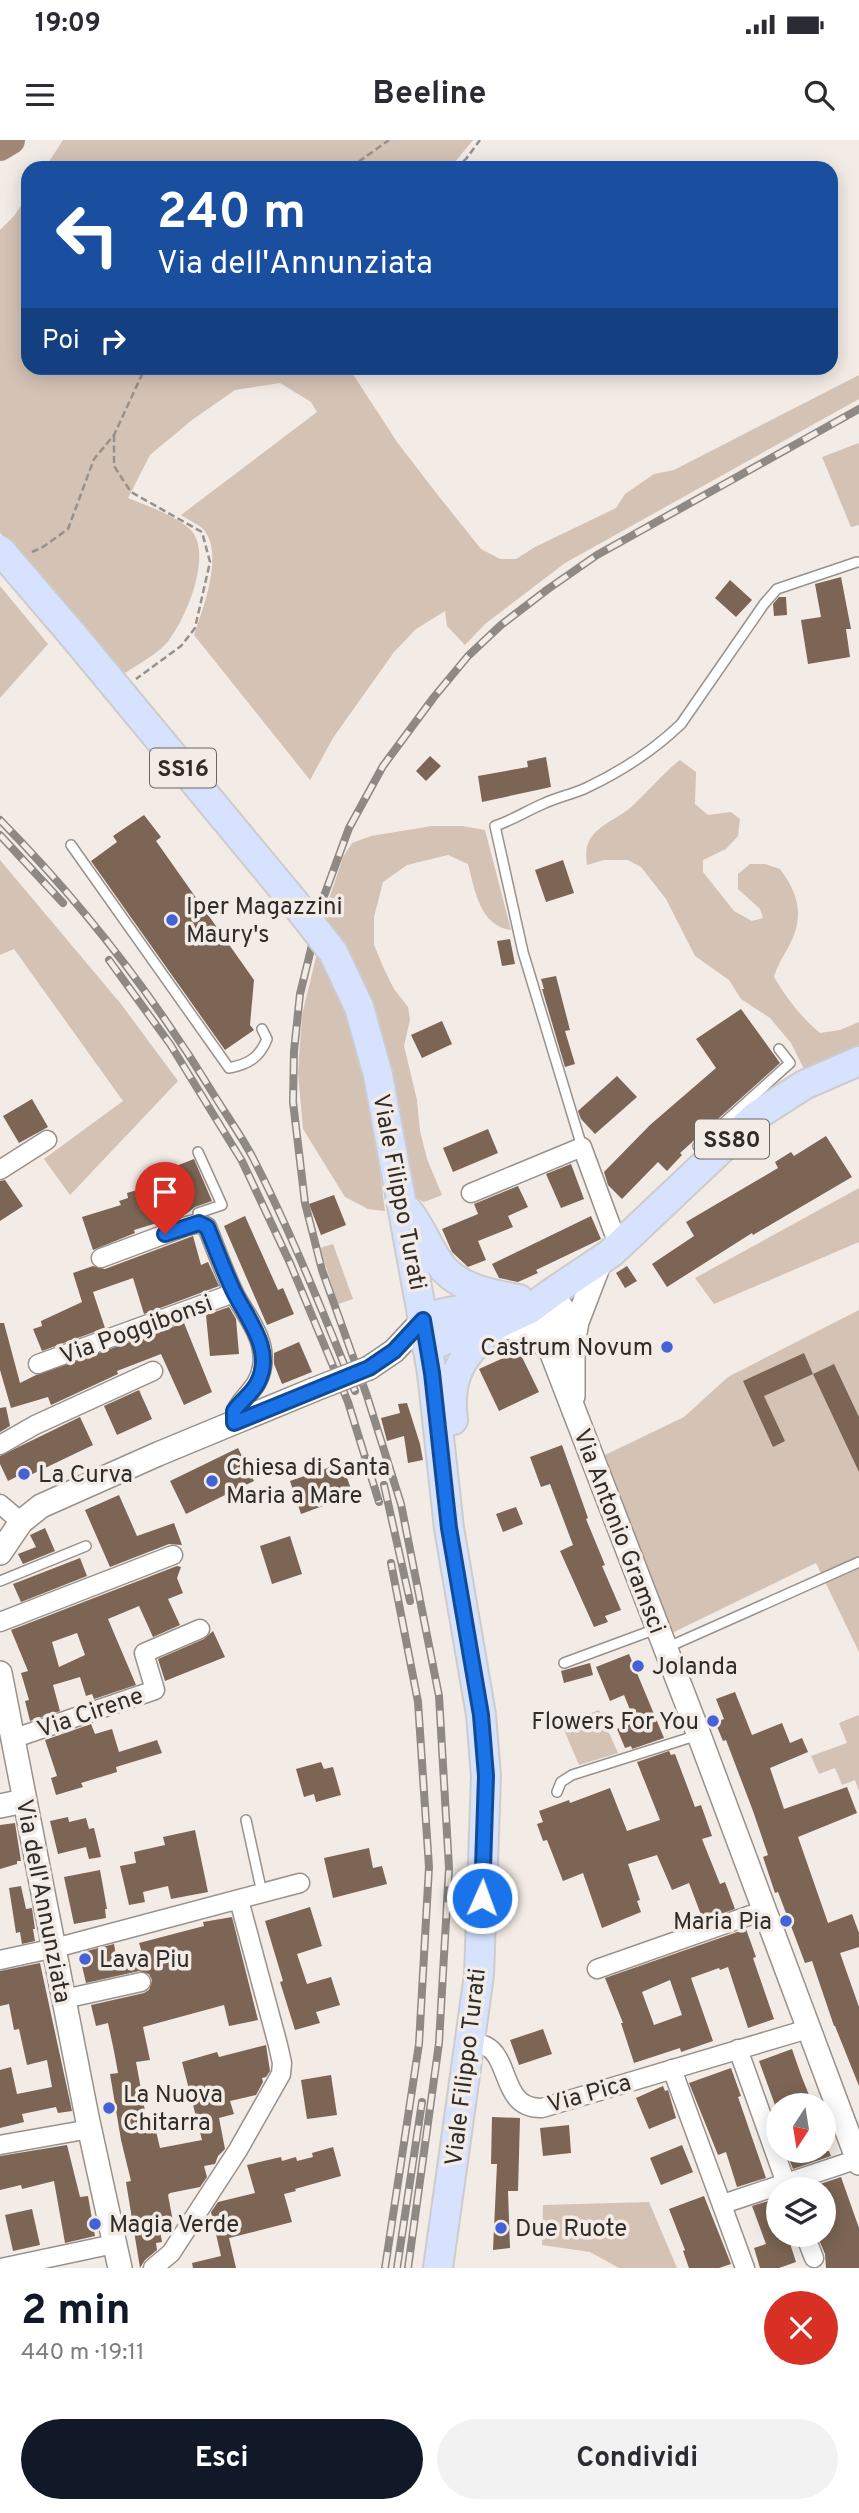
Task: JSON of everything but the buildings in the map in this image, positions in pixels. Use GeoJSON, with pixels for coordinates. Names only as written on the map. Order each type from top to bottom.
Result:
{"type":"FeatureCollection","features":[{"type":"Feature","properties":{"kind":"main road","name":"SS16"},"geometry":{"type":"LineString","coordinates":[[14,552],[72,634],[120,690]]}},
{"type":"Feature","properties":{"kind":"main road","name":"Viale Filippo Turati"},"geometry":{"type":"LineString","coordinates":[[120,690],[332,952],[359,1007],[378,1075],[425,1333],[449,1528],[481,1715],[486,1776],[479,1975],[438,2268]]}},
{"type":"Feature","properties":{"kind":"main road","name":"SS80"},"geometry":{"type":"LineString","coordinates":[[425,1333],[456,1336],[494,1326],[530,1309],[550,1293],[600,1262],[756,1116],[804,1085],[859,1061]]}},
{"type":"Feature","properties":{"kind":"main road","name":"SS80"},"geometry":{"type":"LineString","coordinates":[[401,1200],[451,1275],[460,1282],[494,1295],[519,1299]]}},
{"type":"Feature","properties":{"kind":"main road","name":"SS80"},"geometry":{"type":"LineString","coordinates":[[425,1333],[443,1313],[550,1293]]}},
{"type":"Feature","properties":{"kind":"main road","name":"SS80"},"geometry":{"type":"LineString","coordinates":[[442,1466],[455,1438],[451,1407],[452,1384],[456,1371],[475,1344],[494,1326]]}},
{"type":"Feature","properties":{"kind":"street"},"geometry":{"type":"LineString","coordinates":[[0,1170],[47,1140]]}},
{"type":"Feature","properties":{"kind":"street"},"geometry":{"type":"LineString","coordinates":[[471,1193],[582,1147],[613,1231],[622,1242]]}},
{"type":"Feature","properties":{"kind":"street"},"geometry":{"type":"LineString","coordinates":[[101,1258],[187,1226],[199,1223],[207,1227],[234,1293],[253,1324],[263,1359],[258,1382],[234,1411],[234,1423]]}},
{"type":"Feature","properties":{"kind":"street","name":"Via Antonio Gramsci"},"geometry":{"type":"LineString","coordinates":[[573,1410],[573,1343],[583,1304],[600,1262]]}},
{"type":"Feature","properties":{"kind":"street","name":"Via Poggibonsi"},"geometry":{"type":"LineString","coordinates":[[38,1364],[234,1293]]}},
{"type":"Feature","properties":{"kind":"street","name":"Via Antonio Gramsci"},"geometry":{"type":"LineString","coordinates":[[550,1293],[562,1308],[573,1343]]}},
{"type":"Feature","properties":{"kind":"street","name":"Via Antonio Gramsci"},"geometry":{"type":"LineString","coordinates":[[550,1293],[542,1317],[551,1351],[699,1735],[858,2161]]}},
{"type":"Feature","properties":{"kind":"street"},"geometry":{"type":"LineString","coordinates":[[494,1326],[523,1330],[538,1338],[551,1351]]}},
{"type":"Feature","properties":{"kind":"street"},"geometry":{"type":"LineString","coordinates":[[0,1553],[21,1522],[41,1506],[369,1368],[425,1333]]}},
{"type":"Feature","properties":{"kind":"street"},"geometry":{"type":"LineString","coordinates":[[0,1445],[35,1425],[153,1371]]}},
{"type":"Feature","properties":{"kind":"street"},"geometry":{"type":"LineString","coordinates":[[0,1504],[21,1522]]}},
{"type":"Feature","properties":{"kind":"street"},"geometry":{"type":"LineString","coordinates":[[0,1622],[173,1555]]}},
{"type":"Feature","properties":{"kind":"street","name":"Via Cirene"},"geometry":{"type":"LineString","coordinates":[[12,1739],[155,1690],[144,1653],[200,1629]]}},
{"type":"Feature","properties":{"kind":"street","name":"Via dell'Annunziata"},"geometry":{"type":"LineString","coordinates":[[0,1673],[3,1705],[120,2268]]}},
{"type":"Feature","properties":{"kind":"street"},"geometry":{"type":"LineString","coordinates":[[0,1806],[24,1801]]}},
{"type":"Feature","properties":{"kind":"street"},"geometry":{"type":"LineString","coordinates":[[0,1960],[300,1883]]}},
{"type":"Feature","properties":{"kind":"street"},"geometry":{"type":"LineString","coordinates":[[152,2268],[171,2253],[238,2150],[281,2074],[280,2054],[239,1900]]}},
{"type":"Feature","properties":{"kind":"street"},"geometry":{"type":"LineString","coordinates":[[597,1969],[765,1910]]}},
{"type":"Feature","properties":{"kind":"street"},"geometry":{"type":"LineString","coordinates":[[64,1999],[141,1982]]}},
{"type":"Feature","properties":{"kind":"street","name":"Via Pica"},"geometry":{"type":"LineString","coordinates":[[470,2043],[486,2046],[495,2054],[521,2102],[531,2108],[542,2108],[808,2029]]}},
{"type":"Feature","properties":{"kind":"street"},"geometry":{"type":"LineString","coordinates":[[738,2049],[784,2177]]}},
{"type":"Feature","properties":{"kind":"street"},"geometry":{"type":"LineString","coordinates":[[672,2069],[745,2268]]}},
{"type":"Feature","properties":{"kind":"street"},"geometry":{"type":"LineString","coordinates":[[0,2145],[90,2129]]}},
{"type":"Feature","properties":{"kind":"street"},"geometry":{"type":"LineString","coordinates":[[811,2177],[858,2161]]}},
{"type":"Feature","properties":{"kind":"street"},"geometry":{"type":"LineString","coordinates":[[723,2204],[766,2191]]}},
{"type":"Feature","properties":{"kind":"street"},"geometry":{"type":"LineString","coordinates":[[1,2268],[114,2244]]}},
{"type":"Feature","properties":{"kind":"street"},"geometry":{"type":"LineString","coordinates":[[810,2247],[814,2258]]}},
{"type":"Feature","properties":{"kind":"lane"},"geometry":{"type":"LineString","coordinates":[[582,1147],[523,952],[495,826],[511,821],[557,797],[583,790],[639,757],[681,724],[777,589],[857,562]]}},
{"type":"Feature","properties":{"kind":"lane"},"geometry":{"type":"LineString","coordinates":[[71,845],[229,1068],[246,1065],[262,1052],[267,1039],[262,1029]]}},
{"type":"Feature","properties":{"kind":"lane"},"geometry":{"type":"LineString","coordinates":[[712,1158],[698,1146],[790,1063],[779,1049]]}},
{"type":"Feature","properties":{"kind":"lane"},"geometry":{"type":"LineString","coordinates":[[198,1152],[222,1205],[198,1213],[204,1226]]}},
{"type":"Feature","properties":{"kind":"lane"},"geometry":{"type":"LineString","coordinates":[[0,1581],[86,1546]]}},
{"type":"Feature","properties":{"kind":"lane"},"geometry":{"type":"LineString","coordinates":[[564,1663],[662,1638],[859,1562]]}},
{"type":"Feature","properties":{"kind":"lane"},"geometry":{"type":"LineString","coordinates":[[557,1792],[561,1782],[572,1776],[699,1735]]}},
{"type":"Feature","properties":{"kind":"lane"},"geometry":{"type":"LineString","coordinates":[[246,1820],[262,1893]]}},
{"type":"Feature","properties":{"kind":"path"},"geometry":{"type":"LineString","coordinates":[[360,161],[389,140]]}},
{"type":"Feature","properties":{"kind":"path"},"geometry":{"type":"LineString","coordinates":[[464,161],[480,140]]}},
{"type":"Feature","properties":{"kind":"path"},"geometry":{"type":"LineString","coordinates":[[14,552],[43,547],[68,529],[94,459],[114,435],[142,375]]}},
{"type":"Feature","properties":{"kind":"path"},"geometry":{"type":"LineString","coordinates":[[114,435],[114,466],[131,492],[202,531],[210,562],[195,628],[181,646],[120,690]]}},
{"type":"Feature","properties":{"kind":"shaded area"},"geometry":{"type":"Polygon","coordinates":[[[63,140],[473,140],[456,161],[50,161],[63,140]]]}},
{"type":"Feature","properties":{"kind":"shaded area"},"geometry":{"type":"Polygon","coordinates":[[[21,206],[21,375],[354,375],[397,442],[437,494],[481,549],[500,559],[516,559],[616,508],[625,494],[654,474],[674,470],[859,375],[859,399],[565,563],[485,624],[465,645],[447,626],[445,611],[416,629],[394,652],[333,738],[310,780],[194,635],[210,582],[212,553],[210,540],[204,530],[181,515],[317,412],[311,402],[280,383],[235,390],[192,420],[150,455],[128,498],[164,513],[189,528],[198,545],[198,573],[189,603],[169,640],[154,654],[122,675],[0,533],[0,230],[21,206]]]}},
{"type":"Feature","properties":{"kind":"shaded area"},"geometry":{"type":"Polygon","coordinates":[[[859,443],[859,525],[851,527],[822,457],[859,443]]]}},
{"type":"Feature","properties":{"kind":"shaded area"},"geometry":{"type":"Polygon","coordinates":[[[0,586],[48,644],[0,698],[0,586]]]}},
{"type":"Feature","properties":{"kind":"shaded area"},"geometry":{"type":"Polygon","coordinates":[[[680,760],[696,772],[695,804],[708,815],[731,812],[740,819],[738,836],[726,849],[703,860],[703,872],[734,911],[752,921],[763,918],[760,909],[738,889],[738,874],[750,864],[765,864],[780,869],[795,895],[798,913],[795,932],[774,977],[795,1007],[820,1033],[840,1030],[859,1022],[859,1061],[806,1073],[791,1043],[770,1018],[741,999],[729,980],[695,956],[666,899],[641,867],[628,860],[604,860],[587,865],[587,846],[594,834],[629,809],[680,760]]]}},
{"type":"Feature","properties":{"kind":"shaded area"},"geometry":{"type":"Polygon","coordinates":[[[432,826],[462,826],[485,830],[511,930],[492,922],[486,914],[477,896],[468,864],[448,855],[407,865],[383,882],[374,917],[374,945],[394,989],[408,1007],[410,1020],[404,1046],[427,1159],[442,1195],[424,1202],[410,1195],[322,920],[343,857],[352,843],[371,836],[432,826]]]}},
{"type":"Feature","properties":{"kind":"shaded area"},"geometry":{"type":"Polygon","coordinates":[[[0,860],[121,1004],[178,1081],[70,1195],[44,1159],[123,1101],[14,949],[0,955],[0,860]]]}},
{"type":"Feature","properties":{"kind":"shaded area"},"geometry":{"type":"Polygon","coordinates":[[[317,953],[346,992],[374,1126],[385,1211],[368,1209],[345,1197],[303,1129],[298,1073],[302,1015],[317,953]]]}},
{"type":"Feature","properties":{"kind":"shaded area"},"geometry":{"type":"Polygon","coordinates":[[[859,1188],[859,1242],[714,1304],[695,1278],[859,1188]]]}},
{"type":"Feature","properties":{"kind":"shaded area"},"geometry":{"type":"Polygon","coordinates":[[[333,1244],[353,1299],[338,1304],[320,1248],[333,1244]]]}},
{"type":"Feature","properties":{"kind":"shaded area"},"geometry":{"type":"Polygon","coordinates":[[[859,1310],[859,1652],[816,1563],[672,1633],[605,1455],[684,1417],[728,1377],[859,1310]]]}},
{"type":"Feature","properties":{"kind":"shaded area"},"geometry":{"type":"Polygon","coordinates":[[[599,1710],[618,1753],[579,1765],[562,1725],[599,1710]]]}},
{"type":"Feature","properties":{"kind":"shaded area"},"geometry":{"type":"Polygon","coordinates":[[[859,1715],[859,1791],[855,1780],[842,1785],[835,1768],[819,1774],[811,1756],[847,1743],[839,1723],[859,1715]]]}},
{"type":"Feature","properties":{"kind":"shaded area"},"geometry":{"type":"Polygon","coordinates":[[[649,2202],[677,2268],[619,2268],[590,2252],[542,2245],[543,2205],[649,2202]]]}},
{"type":"Feature","properties":{"kind":"waterway"},"geometry":{"type":"LineString","coordinates":[[0,146],[10,140]]}},
{"type":"Feature","properties":{"kind":"railway"},"geometry":{"type":"LineString","coordinates":[[408,2268],[439,2043],[449,1868],[439,1696],[401,1504],[367,1396],[322,1270],[305,1203],[293,1102],[294,1051],[300,994],[324,896],[349,828],[383,766],[468,656],[501,625],[597,555],[859,409]]}},
{"type":"Feature","properties":{"kind":"railway"},"geometry":{"type":"LineString","coordinates":[[0,820],[88,917],[115,951],[191,1058],[239,1134],[281,1216],[355,1391]]}},
{"type":"Feature","properties":{"kind":"railway"},"geometry":{"type":"LineString","coordinates":[[0,835],[63,903]]}},
{"type":"Feature","properties":{"kind":"railway"},"geometry":{"type":"LineString","coordinates":[[109,960],[170,1044],[242,1161],[290,1263],[348,1402],[379,1502]]}},
{"type":"Feature","properties":{"kind":"railway"},"geometry":{"type":"LineString","coordinates":[[384,1485],[410,1601]]}},
{"type":"Feature","properties":{"kind":"railway"},"geometry":{"type":"LineString","coordinates":[[385,2268],[419,2044],[429,1867],[418,1702],[391,1563]]}},
{"type":"Feature","properties":{"kind":"railway"},"geometry":{"type":"LineString","coordinates":[[397,2268],[422,2102]]}},
{"type":"Feature","properties":{"kind":"place","name":"Iper Magazzini Maury's"},"geometry":{"type":"Point","coordinates":[172,920]}},
{"type":"Feature","properties":{"kind":"place","name":"Castrum Novum"},"geometry":{"type":"Point","coordinates":[667,1347]}},
{"type":"Feature","properties":{"kind":"place","name":"La Curva"},"geometry":{"type":"Point","coordinates":[24,1474]}},
{"type":"Feature","properties":{"kind":"place","name":"Chiesa di Santa Maria a Mare"},"geometry":{"type":"Point","coordinates":[212,1481]}},
{"type":"Feature","properties":{"kind":"place","name":"Jolanda"},"geometry":{"type":"Point","coordinates":[638,1666]}},
{"type":"Feature","properties":{"kind":"place","name":"Flowers For You"},"geometry":{"type":"Point","coordinates":[713,1721]}},
{"type":"Feature","properties":{"kind":"place","name":"Maria Pia"},"geometry":{"type":"Point","coordinates":[786,1921]}},
{"type":"Feature","properties":{"kind":"place","name":"Lava Piu"},"geometry":{"type":"Point","coordinates":[85,1959]}},
{"type":"Feature","properties":{"kind":"place","name":"La Nuova Chitarra"},"geometry":{"type":"Point","coordinates":[109,2108]}},
{"type":"Feature","properties":{"kind":"place","name":"Magia Verde"},"geometry":{"type":"Point","coordinates":[95,2224]}},
{"type":"Feature","properties":{"kind":"place","name":"Due Ruote"},"geometry":{"type":"Point","coordinates":[501,2228]}},
{"type":"Feature","properties":{"kind":"route"},"geometry":{"type":"LineString","coordinates":[[165,1234],[199,1223],[207,1227],[234,1293],[253,1324],[262,1349],[262,1371],[254,1388],[234,1411],[234,1423],[369,1368],[394,1351],[423,1320],[432,1373],[449,1528],[481,1715],[486,1776],[482,1898]]}}]}
